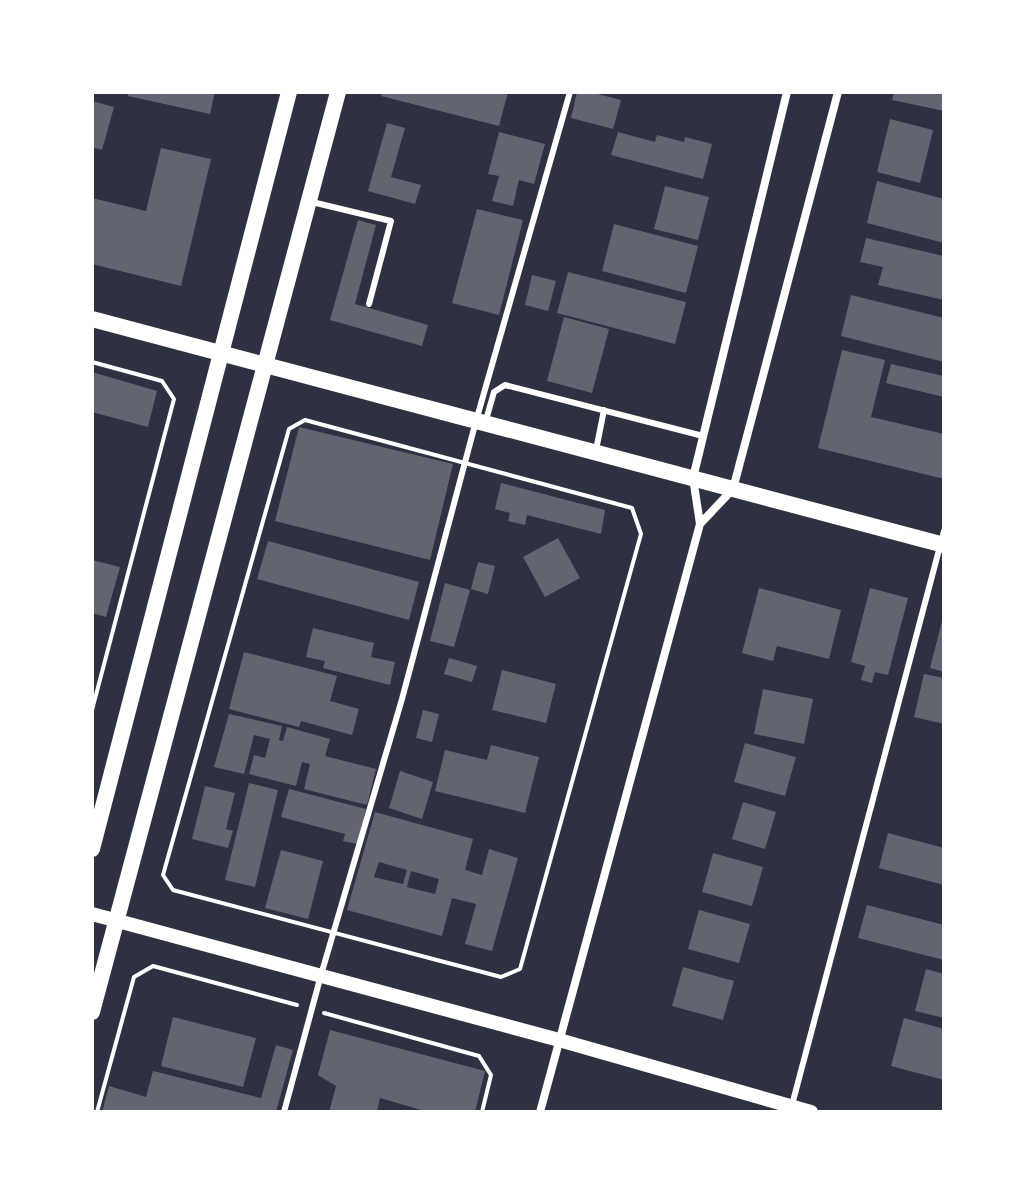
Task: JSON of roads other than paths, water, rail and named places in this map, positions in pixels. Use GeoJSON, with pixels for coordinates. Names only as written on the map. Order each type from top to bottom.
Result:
{"type":"FeatureCollection","features":[{"type":"Feature","properties":{"kind":"main road"},"geometry":{"type":"LineString","coordinates":[[92,849],[219,351],[289,92]]}},
{"type":"Feature","properties":{"kind":"main road"},"geometry":{"type":"LineString","coordinates":[[92,1012],[338,92]]}},
{"type":"Feature","properties":{"kind":"main road"},"geometry":{"type":"LineString","coordinates":[[92,319],[596,454],[943,540]]}},
{"type":"Feature","properties":{"kind":"street"},"geometry":{"type":"LineString","coordinates":[[540,1112],[700,524],[693,478],[787,92]]}},
{"type":"Feature","properties":{"kind":"street"},"geometry":{"type":"LineString","coordinates":[[700,524],[733,489],[838,92]]}},
{"type":"Feature","properties":{"kind":"street"},"geometry":{"type":"LineString","coordinates":[[92,914],[559,1040],[790,1109],[811,1112]]}},
{"type":"Feature","properties":{"kind":"lane"},"geometry":{"type":"LineString","coordinates":[[284,1112],[481,422],[570,92]]}},
{"type":"Feature","properties":{"kind":"lane"},"geometry":{"type":"LineString","coordinates":[[309,201],[391,221],[369,304]]}},
{"type":"Feature","properties":{"kind":"lane"},"geometry":{"type":"LineString","coordinates":[[481,422],[494,392],[505,385],[703,436]]}},
{"type":"Feature","properties":{"kind":"lane"},"geometry":{"type":"LineString","coordinates":[[596,454],[604,410]]}},
{"type":"Feature","properties":{"kind":"lane"},"geometry":{"type":"LineString","coordinates":[[790,1109],[943,540]]}}]}
